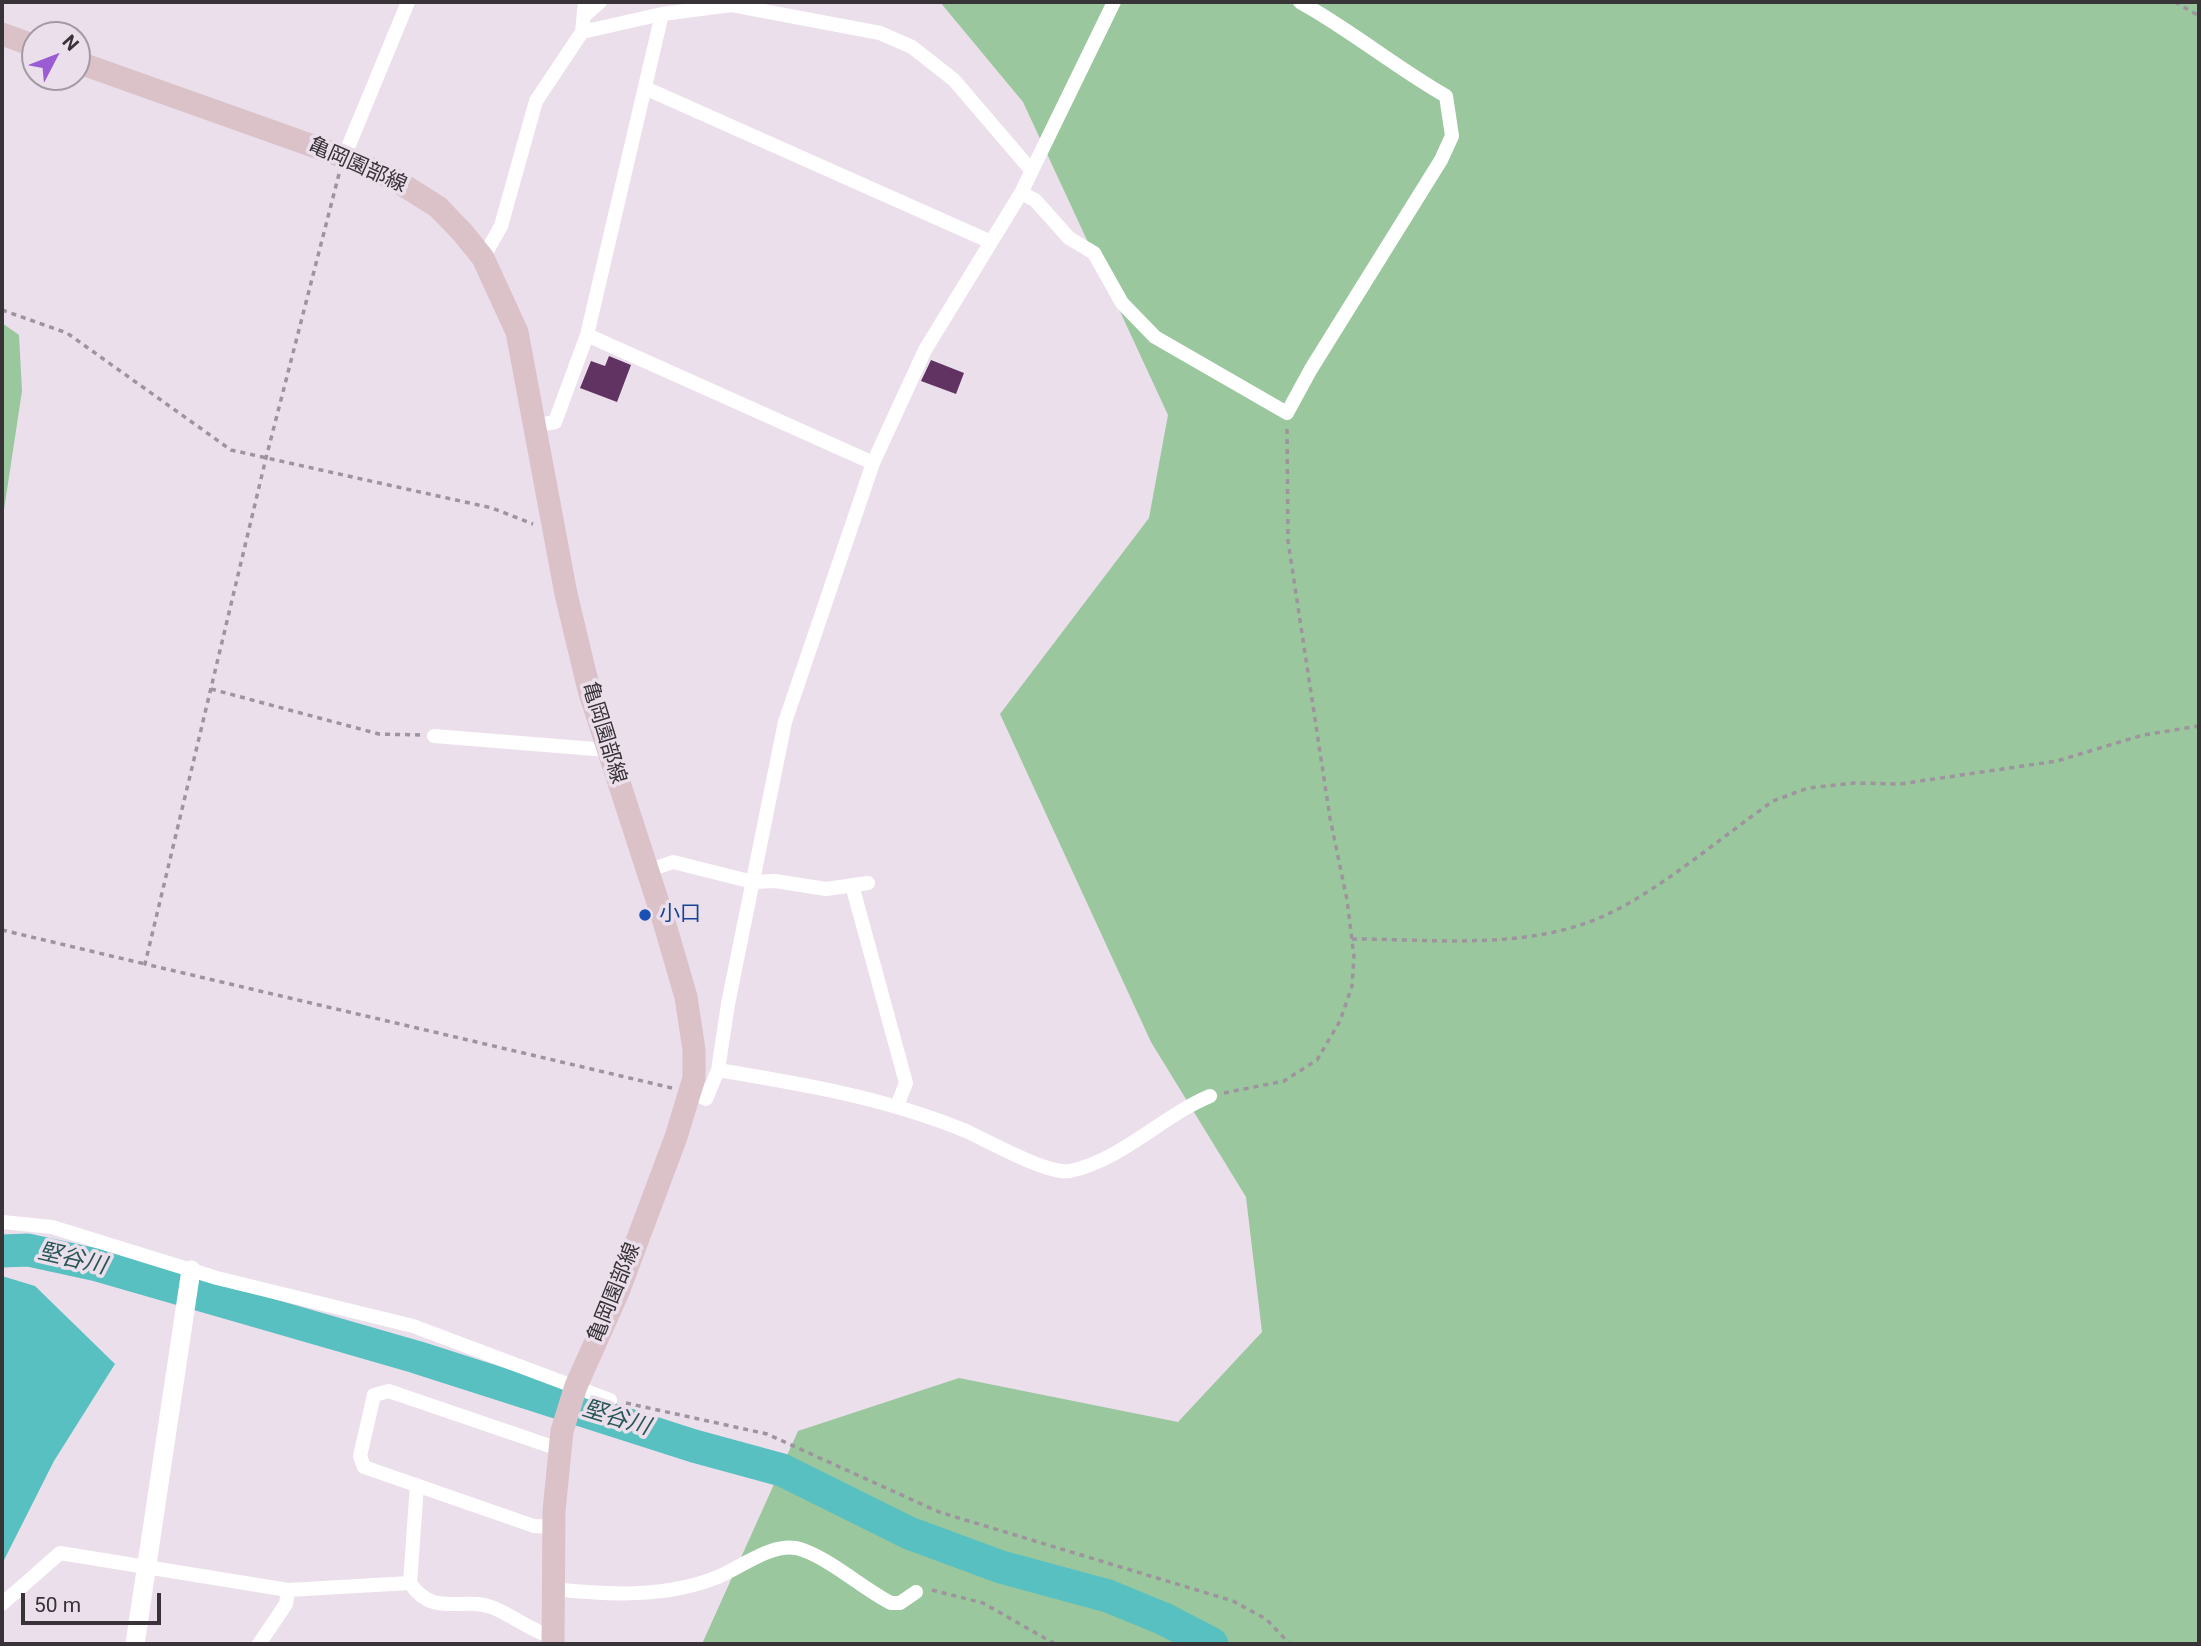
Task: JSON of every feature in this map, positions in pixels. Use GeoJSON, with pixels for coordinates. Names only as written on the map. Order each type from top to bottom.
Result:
{"type":"FeatureCollection","features":[{"type":"Feature","properties":{"kind":"main road"},"geometry":{"type":"LineString","coordinates":[[2,34],[21,41]]}},
{"type":"Feature","properties":{"kind":"main road","name":"亀岡園部線"},"geometry":{"type":"LineString","coordinates":[[91,67],[344,157],[392,178],[438,206],[483,258],[517,332],[552,520],[589,690],[686,997],[694,1050],[691,1092],[618,1292],[576,1386],[559,1449],[554,1527],[553,1641]]}},
{"type":"Feature","properties":{"kind":"street"},"geometry":{"type":"LineString","coordinates":[[344,157],[408,2]]}},
{"type":"Feature","properties":{"kind":"street"},"geometry":{"type":"LineString","coordinates":[[483,258],[501,226],[536,102],[582,32],[584,9],[600,2]]}},
{"type":"Feature","properties":{"kind":"street"},"geometry":{"type":"LineString","coordinates":[[691,1092],[706,1099],[718,1070],[728,1003],[785,722],[873,463],[925,350],[1021,193],[1114,2]]}},
{"type":"Feature","properties":{"kind":"street"},"geometry":{"type":"LineString","coordinates":[[1021,193],[1035,200],[1069,238],[1094,253],[1122,303],[1155,337],[1287,414],[1318,357],[1441,160],[1452,136],[1446,96],[1411,76],[1337,22],[1300,2]]}},
{"type":"Feature","properties":{"kind":"street"},"geometry":{"type":"LineString","coordinates":[[582,32],[663,14],[732,5],[880,33],[912,47],[954,80],[1031,170]]}},
{"type":"Feature","properties":{"kind":"street"},"geometry":{"type":"LineString","coordinates":[[534,426],[555,422],[587,335],[663,14]]}},
{"type":"Feature","properties":{"kind":"street"},"geometry":{"type":"LineString","coordinates":[[645,88],[991,242]]}},
{"type":"Feature","properties":{"kind":"street"},"geometry":{"type":"LineString","coordinates":[[587,335],[873,463]]}},
{"type":"Feature","properties":{"kind":"street"},"geometry":{"type":"LineString","coordinates":[[433,736],[607,750]]}},
{"type":"Feature","properties":{"kind":"street"},"geometry":{"type":"LineString","coordinates":[[647,871],[673,862],[753,882],[775,881],[826,889],[868,883]]}},
{"type":"Feature","properties":{"kind":"street"},"geometry":{"type":"LineString","coordinates":[[852,885],[906,1083],[897,1106]]}},
{"type":"Feature","properties":{"kind":"street"},"geometry":{"type":"LineString","coordinates":[[718,1070],[860,1096],[920,1112],[1044,1166],[1066,1172],[1092,1164],[1210,1096]]}},
{"type":"Feature","properties":{"kind":"street"},"geometry":{"type":"LineString","coordinates":[[2,1222],[52,1227],[191,1270],[413,1326],[610,1400]]}},
{"type":"Feature","properties":{"kind":"street"},"geometry":{"type":"LineString","coordinates":[[135,1644],[191,1270]]}},
{"type":"Feature","properties":{"kind":"street"},"geometry":{"type":"LineString","coordinates":[[554,1527],[534,1526],[365,1467],[360,1456],[374,1395],[389,1391],[559,1449]]}},
{"type":"Feature","properties":{"kind":"street"},"geometry":{"type":"LineString","coordinates":[[417,1486],[410,1583],[418,1595],[432,1603],[492,1607],[553,1641]]}},
{"type":"Feature","properties":{"kind":"street"},"geometry":{"type":"LineString","coordinates":[[553,1589],[607,1595],[671,1592],[718,1577],[774,1550],[802,1549],[891,1603],[900,1603],[916,1592]]}},
{"type":"Feature","properties":{"kind":"street"},"geometry":{"type":"LineString","coordinates":[[2,1604],[60,1553],[288,1590],[410,1583]]}},
{"type":"Feature","properties":{"kind":"street"},"geometry":{"type":"LineString","coordinates":[[259,1644],[286,1604],[288,1590]]}},
{"type":"Feature","properties":{"kind":"path"},"geometry":{"type":"LineString","coordinates":[[2175,2],[2199,16]]}},
{"type":"Feature","properties":{"kind":"path"},"geometry":{"type":"LineString","coordinates":[[145,964],[266,458],[344,157]]}},
{"type":"Feature","properties":{"kind":"path"},"geometry":{"type":"LineString","coordinates":[[2,310],[66,333],[231,450],[492,508],[530,525],[552,520]]}},
{"type":"Feature","properties":{"kind":"path"},"geometry":{"type":"LineString","coordinates":[[1210,1096],[1284,1081],[1308,1067],[1324,1052],[1340,1021],[1352,986],[1352,939],[1309,690],[1288,541],[1287,414]]}},
{"type":"Feature","properties":{"kind":"path"},"geometry":{"type":"LineString","coordinates":[[211,689],[379,734],[433,736]]}},
{"type":"Feature","properties":{"kind":"path"},"geometry":{"type":"LineString","coordinates":[[1352,939],[1511,940],[1549,932],[1605,916],[1633,900],[1773,801],[1788,794],[1808,788],[1854,783],[1900,784],[1950,779],[2057,761],[2129,738],[2199,726]]}},
{"type":"Feature","properties":{"kind":"path"},"geometry":{"type":"LineString","coordinates":[[2,930],[691,1092]]}},
{"type":"Feature","properties":{"kind":"path"},"geometry":{"type":"LineString","coordinates":[[610,1400],[766,1434],[939,1513],[1233,1601],[1266,1619],[1290,1644]]}},
{"type":"Feature","properties":{"kind":"path"},"geometry":{"type":"LineString","coordinates":[[916,1592],[937,1589],[983,1603],[1055,1644]]}},
{"type":"Feature","properties":{"kind":"green space"},"geometry":{"type":"Polygon","coordinates":[[[940,2],[2199,2],[2199,1644],[702,1644],[798,1431],[959,1378],[1178,1422],[1262,1332],[1246,1197],[1151,1042],[1000,714],[1149,518],[1168,415],[1023,102],[940,2]]]}},
{"type":"Feature","properties":{"kind":"green space"},"geometry":{"type":"Polygon","coordinates":[[[2,323],[19,335],[22,391],[2,523],[2,323]]]}},
{"type":"Feature","properties":{"kind":"water"},"geometry":{"type":"Polygon","coordinates":[[[2,1276],[35,1286],[115,1364],[54,1461],[2,1564],[2,1276]]]}},
{"type":"Feature","properties":{"kind":"building"},"geometry":{"type":"Polygon","coordinates":[[[609,356],[631,365],[617,402],[580,388],[591,361],[605,366],[609,356]]]}},
{"type":"Feature","properties":{"kind":"building"},"geometry":{"type":"Polygon","coordinates":[[[931,360],[964,373],[956,394],[921,381],[931,360]]]}},
{"type":"Feature","properties":{"kind":"waterway","name":"堅谷川"},"geometry":{"type":"LineString","coordinates":[[2,1251],[28,1250],[97,1265],[416,1357],[694,1446],[782,1470],[909,1533],[1001,1567],[1108,1596],[1164,1619],[1212,1644]]}},
{"type":"Feature","properties":{"kind":"place","name":"小口"},"geometry":{"type":"Point","coordinates":[645,915]}}]}
